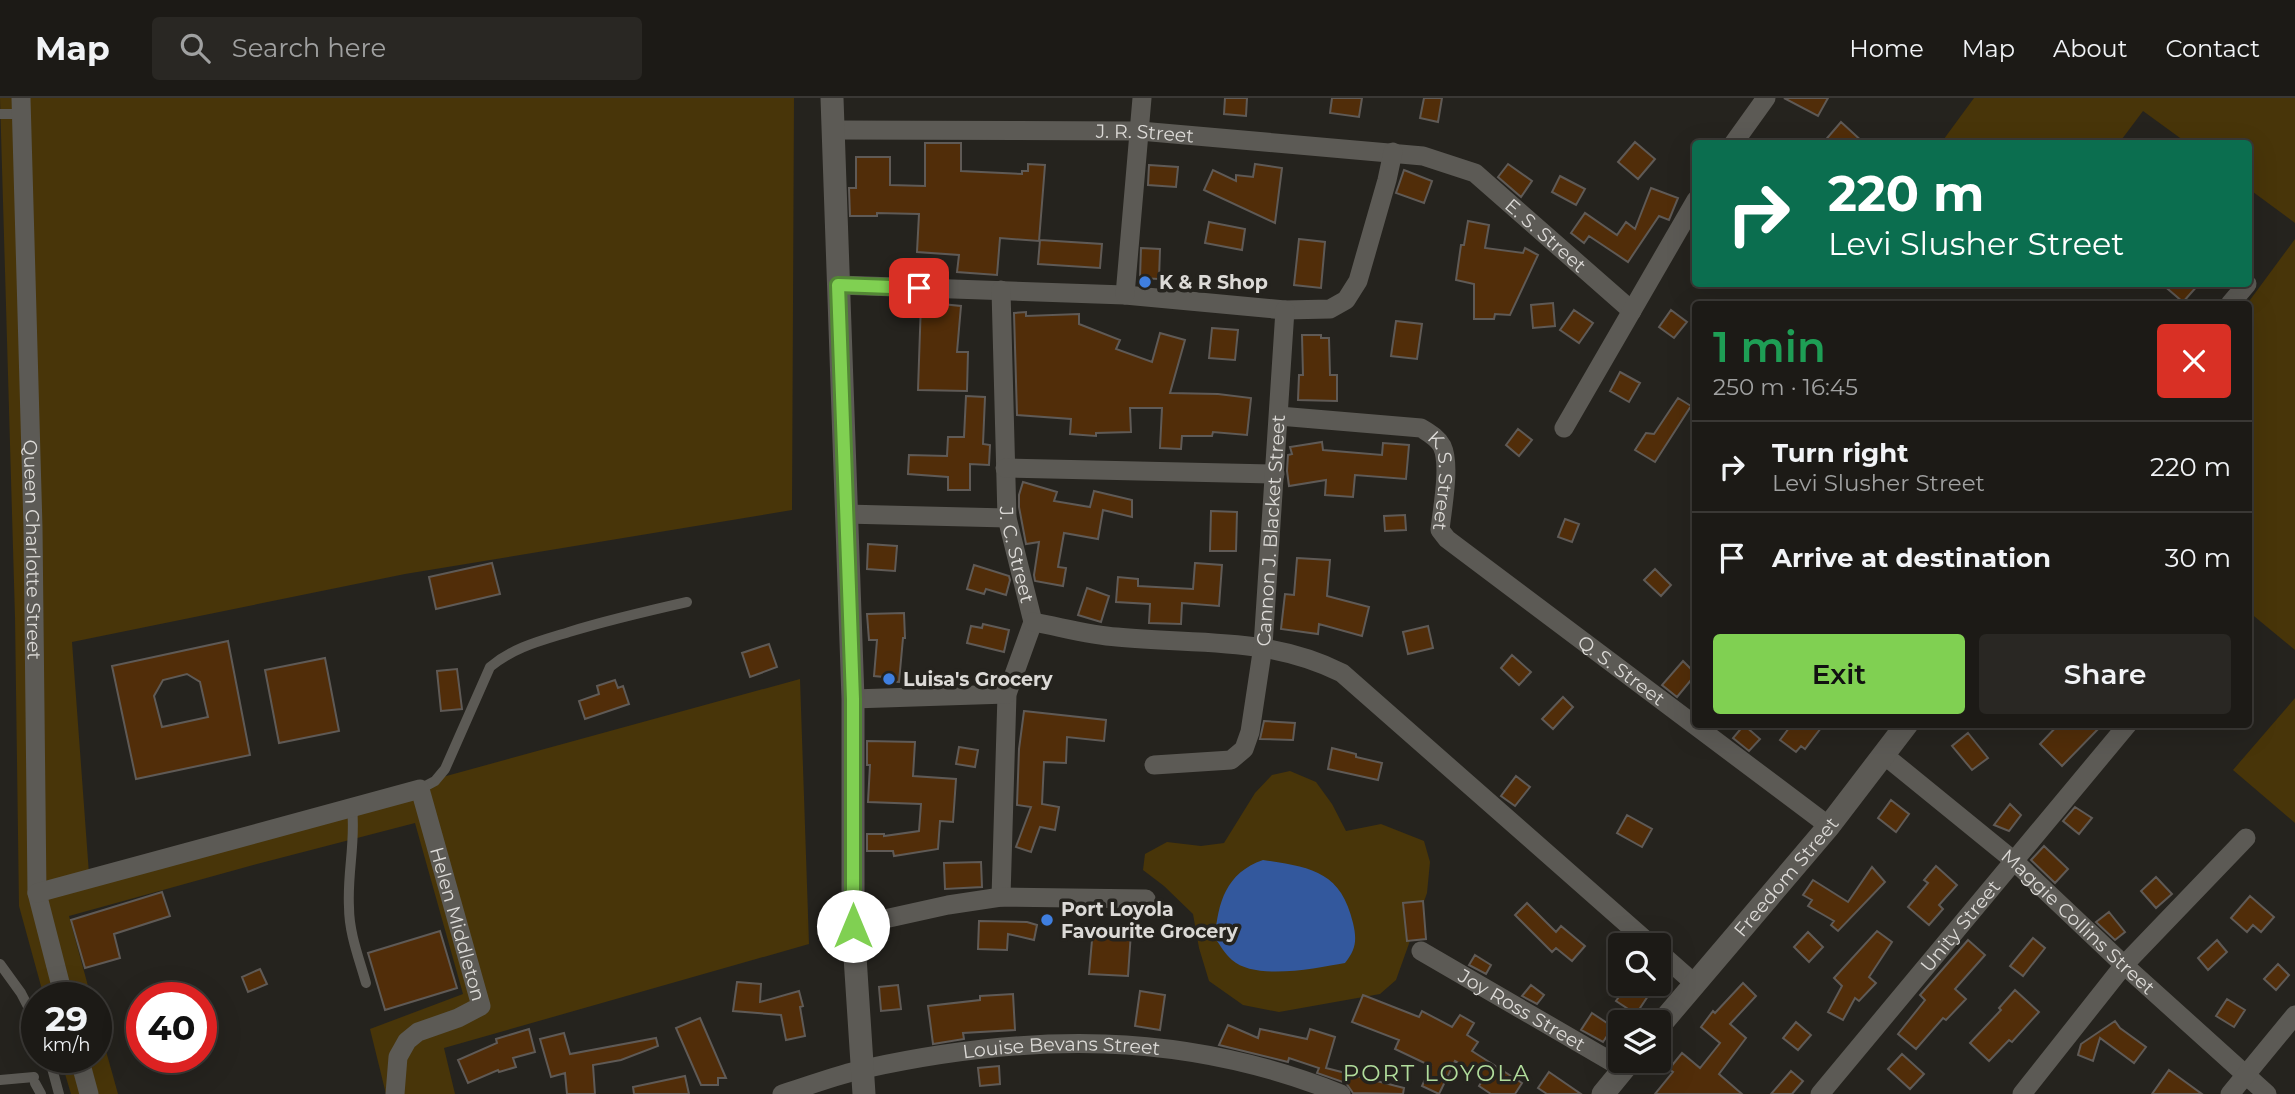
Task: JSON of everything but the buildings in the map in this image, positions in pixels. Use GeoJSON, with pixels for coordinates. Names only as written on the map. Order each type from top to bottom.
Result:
{"type":"FeatureCollection","features":[{"type":"Feature","properties":{"kind":"street"},"geometry":{"type":"LineString","coordinates":[[832,98],[853,699],[853,926],[864,1094]]}},
{"type":"Feature","properties":{"kind":"street"},"geometry":{"type":"LineString","coordinates":[[1125,295],[1143,98]]}},
{"type":"Feature","properties":{"kind":"street"},"geometry":{"type":"LineString","coordinates":[[1736,140],[1766,98]]}},
{"type":"Feature","properties":{"kind":"street","name":"Queen Charlotte Street"},"geometry":{"type":"LineString","coordinates":[[21,106],[33,528],[37,893],[60,982]]}},
{"type":"Feature","properties":{"kind":"street","name":"J. R. Street"},"geometry":{"type":"LineString","coordinates":[[833,130],[1140,131],[1392,152],[1423,156],[1455,165]]}},
{"type":"Feature","properties":{"kind":"street"},"geometry":{"type":"LineString","coordinates":[[838,285],[1125,295],[1285,310],[1330,309],[1346,300],[1358,281],[1387,180],[1392,152]]}},
{"type":"Feature","properties":{"kind":"street","name":"E. S. Street"},"geometry":{"type":"LineString","coordinates":[[1455,165],[1475,173],[1632,312]]}},
{"type":"Feature","properties":{"kind":"street"},"geometry":{"type":"LineString","coordinates":[[1564,428],[1692,207]]}},
{"type":"Feature","properties":{"kind":"street"},"geometry":{"type":"LineString","coordinates":[[2233,301],[2244,287]]}},
{"type":"Feature","properties":{"kind":"street","name":"J. C. Street"},"geometry":{"type":"LineString","coordinates":[[1001,290],[1007,519],[1033,622],[1007,694],[1001,897]]}},
{"type":"Feature","properties":{"kind":"street","name":"Cannon J. Blacket Street"},"geometry":{"type":"LineString","coordinates":[[1154,765],[1231,760],[1244,749],[1250,732],[1263,646],[1285,310]]}},
{"type":"Feature","properties":{"kind":"street","name":"K. S. Street"},"geometry":{"type":"LineString","coordinates":[[1279,416],[1421,428],[1434,436],[1443,448],[1445,468],[1440,530],[1447,539]]}},
{"type":"Feature","properties":{"kind":"street"},"geometry":{"type":"LineString","coordinates":[[1005,468],[1275,474]]}},
{"type":"Feature","properties":{"kind":"street"},"geometry":{"type":"LineString","coordinates":[[845,514],[1007,519]]}},
{"type":"Feature","properties":{"kind":"street","name":"Q. S. Street"},"geometry":{"type":"LineString","coordinates":[[1447,539],[1692,723]]}},
{"type":"Feature","properties":{"kind":"street"},"geometry":{"type":"LineString","coordinates":[[1033,622],[1116,637],[1263,646],[1320,662],[1342,673],[1637,933]]}},
{"type":"Feature","properties":{"kind":"street"},"geometry":{"type":"LineString","coordinates":[[853,699],[1007,694]]}},
{"type":"Feature","properties":{"kind":"street","name":"Q. S. Street"},"geometry":{"type":"LineString","coordinates":[[1699,728],[1829,826]]}},
{"type":"Feature","properties":{"kind":"street","name":"Freedom Street"},"geometry":{"type":"LineString","coordinates":[[1671,1011],[1829,826],[1904,728]]}},
{"type":"Feature","properties":{"kind":"street","name":"Unity Street"},"geometry":{"type":"LineString","coordinates":[[1820,1094],[2125,728]]}},
{"type":"Feature","properties":{"kind":"street","name":"Maggie Collins Street"},"geometry":{"type":"LineString","coordinates":[[1884,755],[2013,860],[2267,1094]]}},
{"type":"Feature","properties":{"kind":"street"},"geometry":{"type":"LineString","coordinates":[[37,893],[420,789]]}},
{"type":"Feature","properties":{"kind":"street","name":"Helen Middleton"},"geometry":{"type":"LineString","coordinates":[[396,1094],[398,1056],[407,1041],[418,1032],[458,1018],[481,1006],[420,789]]}},
{"type":"Feature","properties":{"kind":"street"},"geometry":{"type":"LineString","coordinates":[[2022,1094],[2124,965],[2246,838]]}},
{"type":"Feature","properties":{"kind":"street"},"geometry":{"type":"LineString","coordinates":[[853,926],[948,905],[1001,897],[1146,899]]}},
{"type":"Feature","properties":{"kind":"street","name":"Joy Ross Street"},"geometry":{"type":"LineString","coordinates":[[1421,951],[1608,1054]]}},
{"type":"Feature","properties":{"kind":"street"},"geometry":{"type":"LineString","coordinates":[[1671,963],[1694,983]]}},
{"type":"Feature","properties":{"kind":"street"},"geometry":{"type":"LineString","coordinates":[[2230,1094],[2295,1015]]}},
{"type":"Feature","properties":{"kind":"street","name":"Louise Bevans Street"},"geometry":{"type":"LineString","coordinates":[[782,1094],[862,1069],[1012,1045],[1091,1042],[1147,1045],[1191,1052],[1283,1074],[1341,1094]]}},
{"type":"Feature","properties":{"kind":"street"},"geometry":{"type":"LineString","coordinates":[[83,1073],[89,1094]]}},
{"type":"Feature","properties":{"kind":"street"},"geometry":{"type":"LineString","coordinates":[[1603,1094],[1620,1073]]}},
{"type":"Feature","properties":{"kind":"lane"},"geometry":{"type":"LineString","coordinates":[[0,114],[21,106]]}},
{"type":"Feature","properties":{"kind":"lane"},"geometry":{"type":"LineString","coordinates":[[420,789],[435,781],[445,769],[490,667],[502,657],[519,647],[607,621],[687,602]]}},
{"type":"Feature","properties":{"kind":"lane"},"geometry":{"type":"LineString","coordinates":[[352,807],[355,834],[349,907],[351,929],[366,983]]}},
{"type":"Feature","properties":{"kind":"lane"},"geometry":{"type":"LineString","coordinates":[[0,964],[21,993]]}},
{"type":"Feature","properties":{"kind":"lane"},"geometry":{"type":"LineString","coordinates":[[53,1073],[59,1094]]}},
{"type":"Feature","properties":{"kind":"lane"},"geometry":{"type":"LineString","coordinates":[[0,1080],[34,1077]]}},
{"type":"Feature","properties":{"kind":"lane"},"geometry":{"type":"LineString","coordinates":[[34,1094],[35,1083],[41,1094]]}},
{"type":"Feature","properties":{"kind":"shaded area"},"geometry":{"type":"Polygon","coordinates":[[[0,98],[794,98],[792,510],[405,574],[72,642],[89,874],[800,679],[809,944],[444,1048],[455,1094],[386,1094],[370,1029],[463,994],[415,823],[69,916],[87,982],[40,982],[19,906],[15,617],[0,98]]]}},
{"type":"Feature","properties":{"kind":"shaded area"},"geometry":{"type":"Polygon","coordinates":[[[1974,98],[2295,98],[2295,223],[2252,191],[2252,140],[2183,140],[2143,111],[2121,140],[1943,140],[1974,98]]]}},
{"type":"Feature","properties":{"kind":"shaded area"},"geometry":{"type":"Polygon","coordinates":[[[2295,239],[2295,650],[2252,614],[2252,301],[2249,301],[2295,239]]]}},
{"type":"Feature","properties":{"kind":"shaded area"},"geometry":{"type":"Polygon","coordinates":[[[2295,698],[2295,823],[2233,770],[2295,698]]]}},
{"type":"Feature","properties":{"kind":"shaded area"},"geometry":{"type":"Polygon","coordinates":[[[1290,771],[1316,782],[1332,804],[1346,831],[1381,824],[1424,841],[1430,862],[1427,893],[1396,980],[1380,994],[1279,1012],[1243,1005],[1209,981],[1193,914],[1143,870],[1145,854],[1167,842],[1201,846],[1224,843],[1255,793],[1272,775],[1290,771]]]}},
{"type":"Feature","properties":{"kind":"shaded area"},"geometry":{"type":"Polygon","coordinates":[[[112,1072],[118,1094],[71,1094],[65,1073],[112,1072]]]}},
{"type":"Feature","properties":{"kind":"water"},"geometry":{"type":"Polygon","coordinates":[[[1263,860],[1309,869],[1332,882],[1340,892],[1348,906],[1355,934],[1355,944],[1345,963],[1303,970],[1256,970],[1232,960],[1225,952],[1215,938],[1226,890],[1240,873],[1263,860]]]}},
{"type":"Feature","properties":{"kind":"place","name":"K & R Shop"},"geometry":{"type":"Point","coordinates":[1145,282]}},
{"type":"Feature","properties":{"kind":"place","name":"Luisa's Grocery"},"geometry":{"type":"Point","coordinates":[889,679]}},
{"type":"Feature","properties":{"kind":"place","name":"Port Loyola Favourite Grocery"},"geometry":{"type":"Point","coordinates":[1047,920]}},
{"type":"Feature","properties":{"kind":"district","name":"PORT LOYOLA"},"geometry":{"type":"Point","coordinates":[1437,1073]}},
{"type":"Feature","properties":{"kind":"route"},"geometry":{"type":"LineString","coordinates":[[853,926],[853,699],[838,285],[919,288]]}}]}
